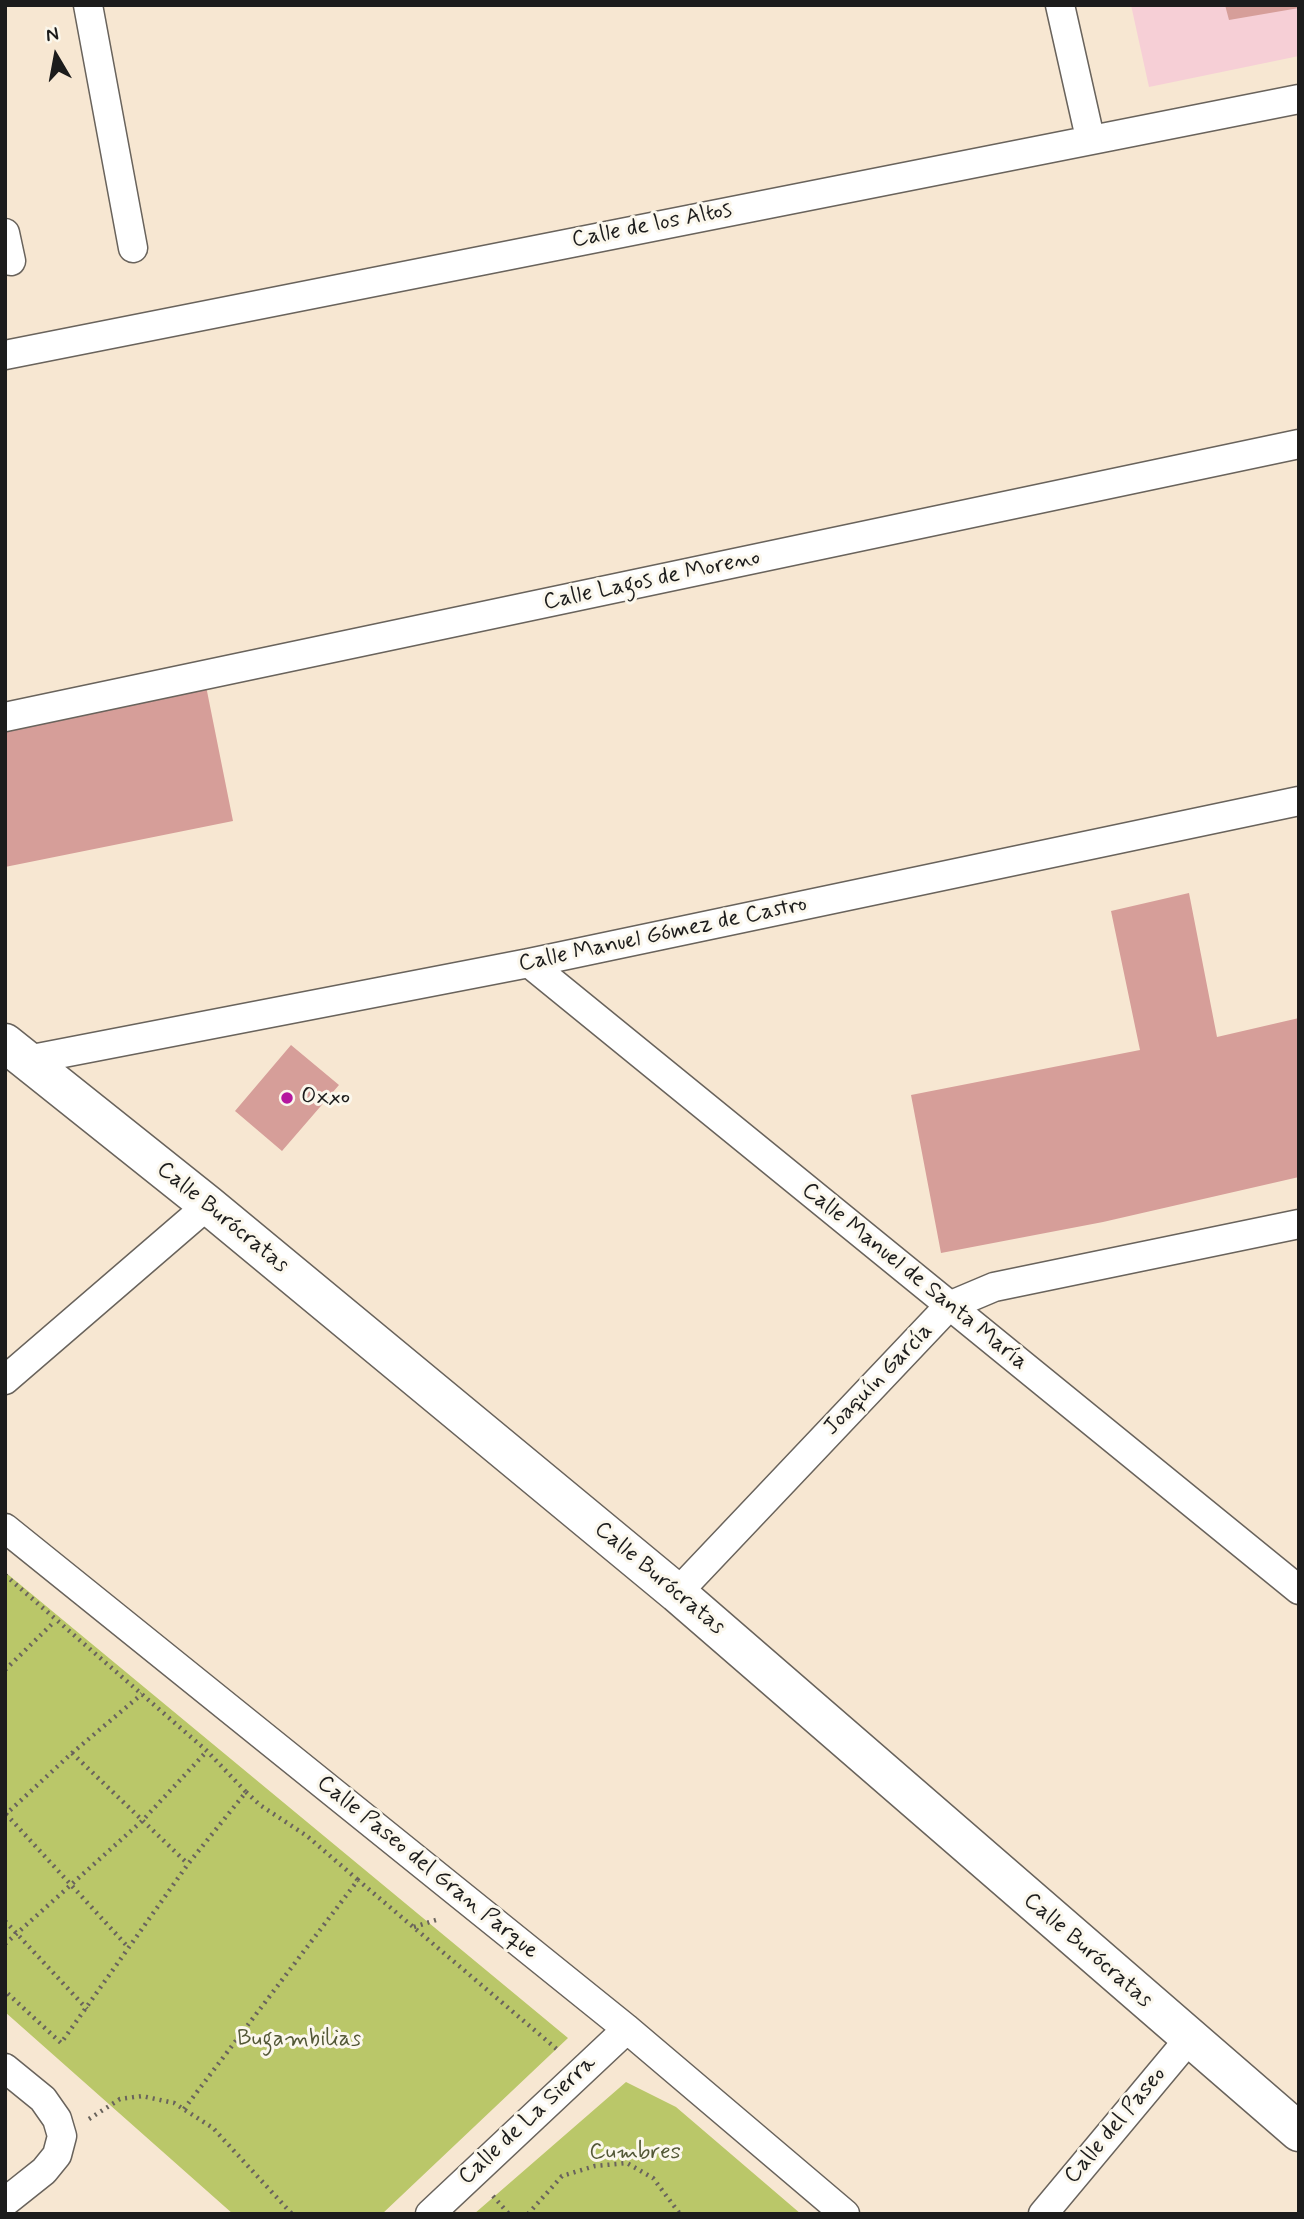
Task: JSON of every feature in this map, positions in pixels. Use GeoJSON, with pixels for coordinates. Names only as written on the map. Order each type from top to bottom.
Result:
{"type":"FeatureCollection","features":[{"type":"Feature","properties":{"kind":"street"},"geometry":{"type":"LineString","coordinates":[[88,5],[133,248]]}},
{"type":"Feature","properties":{"kind":"street"},"geometry":{"type":"LineString","coordinates":[[1060,5],[1090,138]]}},
{"type":"Feature","properties":{"kind":"street","name":"Calle de los Altos"},"geometry":{"type":"LineString","coordinates":[[5,355],[1090,138],[1299,99]]}},
{"type":"Feature","properties":{"kind":"street"},"geometry":{"type":"LineString","coordinates":[[5,233],[11,261]]}},
{"type":"Feature","properties":{"kind":"street","name":"Calle Lagos de Moreno"},"geometry":{"type":"LineString","coordinates":[[5,717],[1299,444]]}},
{"type":"Feature","properties":{"kind":"street","name":"Calle Manuel Gómez de Castro"},"geometry":{"type":"LineString","coordinates":[[16,1051],[529,963],[1299,801]]}},
{"type":"Feature","properties":{"kind":"street","name":"Calle Manuel de Santa María"},"geometry":{"type":"LineString","coordinates":[[529,963],[1299,1590]]}},
{"type":"Feature","properties":{"kind":"street","name":"Calle Burócratas"},"geometry":{"type":"LineString","coordinates":[[16,1051],[208,1205],[677,1593],[1299,2132]]}},
{"type":"Feature","properties":{"kind":"street"},"geometry":{"type":"LineString","coordinates":[[5,1380],[208,1205]]}},
{"type":"Feature","properties":{"kind":"street","name":"Joaquín García"},"geometry":{"type":"LineString","coordinates":[[677,1593],[949,1306],[994,1287],[1299,1224]]}},
{"type":"Feature","properties":{"kind":"street","name":"Calle Paseo del Gran Parque"},"geometry":{"type":"LineString","coordinates":[[5,1528],[627,2029],[845,2214]]}},
{"type":"Feature","properties":{"kind":"street","name":"Calle de La Sierra"},"geometry":{"type":"LineString","coordinates":[[430,2214],[627,2029]]}},
{"type":"Feature","properties":{"kind":"street","name":"Calle del Paseo"},"geometry":{"type":"LineString","coordinates":[[1043,2214],[1189,2039]]}},
{"type":"Feature","properties":{"kind":"street"},"geometry":{"type":"LineString","coordinates":[[5,2068],[43,2099],[57,2119],[62,2136],[57,2155],[44,2171],[5,2202]]}},
{"type":"Feature","properties":{"kind":"path"},"geometry":{"type":"LineString","coordinates":[[5,1575],[207,1751],[260,1805],[307,1836],[582,2071]]}},
{"type":"Feature","properties":{"kind":"path"},"geometry":{"type":"LineString","coordinates":[[5,1670],[55,1621]]}},
{"type":"Feature","properties":{"kind":"path"},"geometry":{"type":"LineString","coordinates":[[128,1947],[6,1815],[72,1753],[142,1694]]}},
{"type":"Feature","properties":{"kind":"path"},"geometry":{"type":"LineString","coordinates":[[5,1944],[142,1821],[207,1751]]}},
{"type":"Feature","properties":{"kind":"path"},"geometry":{"type":"LineString","coordinates":[[72,1753],[188,1864]]}},
{"type":"Feature","properties":{"kind":"path"},"geometry":{"type":"LineString","coordinates":[[5,1992],[61,2043],[188,1864],[246,1792]]}},
{"type":"Feature","properties":{"kind":"path"},"geometry":{"type":"LineString","coordinates":[[184,2109],[358,1880]]}},
{"type":"Feature","properties":{"kind":"path"},"geometry":{"type":"LineString","coordinates":[[5,1921],[87,2009]]}},
{"type":"Feature","properties":{"kind":"path"},"geometry":{"type":"LineString","coordinates":[[62,2136],[120,2099],[142,2096],[174,2103],[213,2128],[292,2214]]}},
{"type":"Feature","properties":{"kind":"path"},"geometry":{"type":"LineString","coordinates":[[528,2214],[562,2176],[595,2166],[627,2162],[653,2178],[680,2214]]}},
{"type":"Feature","properties":{"kind":"shaded area"},"geometry":{"type":"Polygon","coordinates":[[[1131,5],[1299,5],[1299,56],[1149,87],[1131,5]]]}},
{"type":"Feature","properties":{"kind":"green space","name":"Bugambilias"},"geometry":{"type":"Polygon","coordinates":[[[5,1572],[568,2038],[382,2214],[233,2214],[5,2012],[5,1572]]]}},
{"type":"Feature","properties":{"kind":"green space","name":"Cumbres"},"geometry":{"type":"Polygon","coordinates":[[[626,2082],[676,2107],[801,2214],[474,2214],[626,2082]]]}},
{"type":"Feature","properties":{"kind":"building"},"geometry":{"type":"Polygon","coordinates":[[[1225,5],[1299,5],[1299,8],[1229,20],[1225,5]]]}},
{"type":"Feature","properties":{"kind":"building"},"geometry":{"type":"Polygon","coordinates":[[[204,676],[233,821],[5,867],[5,718],[204,676]]]}},
{"type":"Feature","properties":{"kind":"building"},"geometry":{"type":"Polygon","coordinates":[[[1189,893],[1217,1037],[1299,1018],[1299,1177],[1103,1222],[941,1253],[911,1095],[1140,1050],[1111,911],[1189,893]]]}},
{"type":"Feature","properties":{"kind":"building","name":"Oxxo"},"geometry":{"type":"Polygon","coordinates":[[[291,1045],[339,1085],[282,1151],[235,1111],[291,1045]]]}},
{"type":"Feature","properties":{"kind":"place","name":"Oxxo"},"geometry":{"type":"Point","coordinates":[287,1098]}}]}
